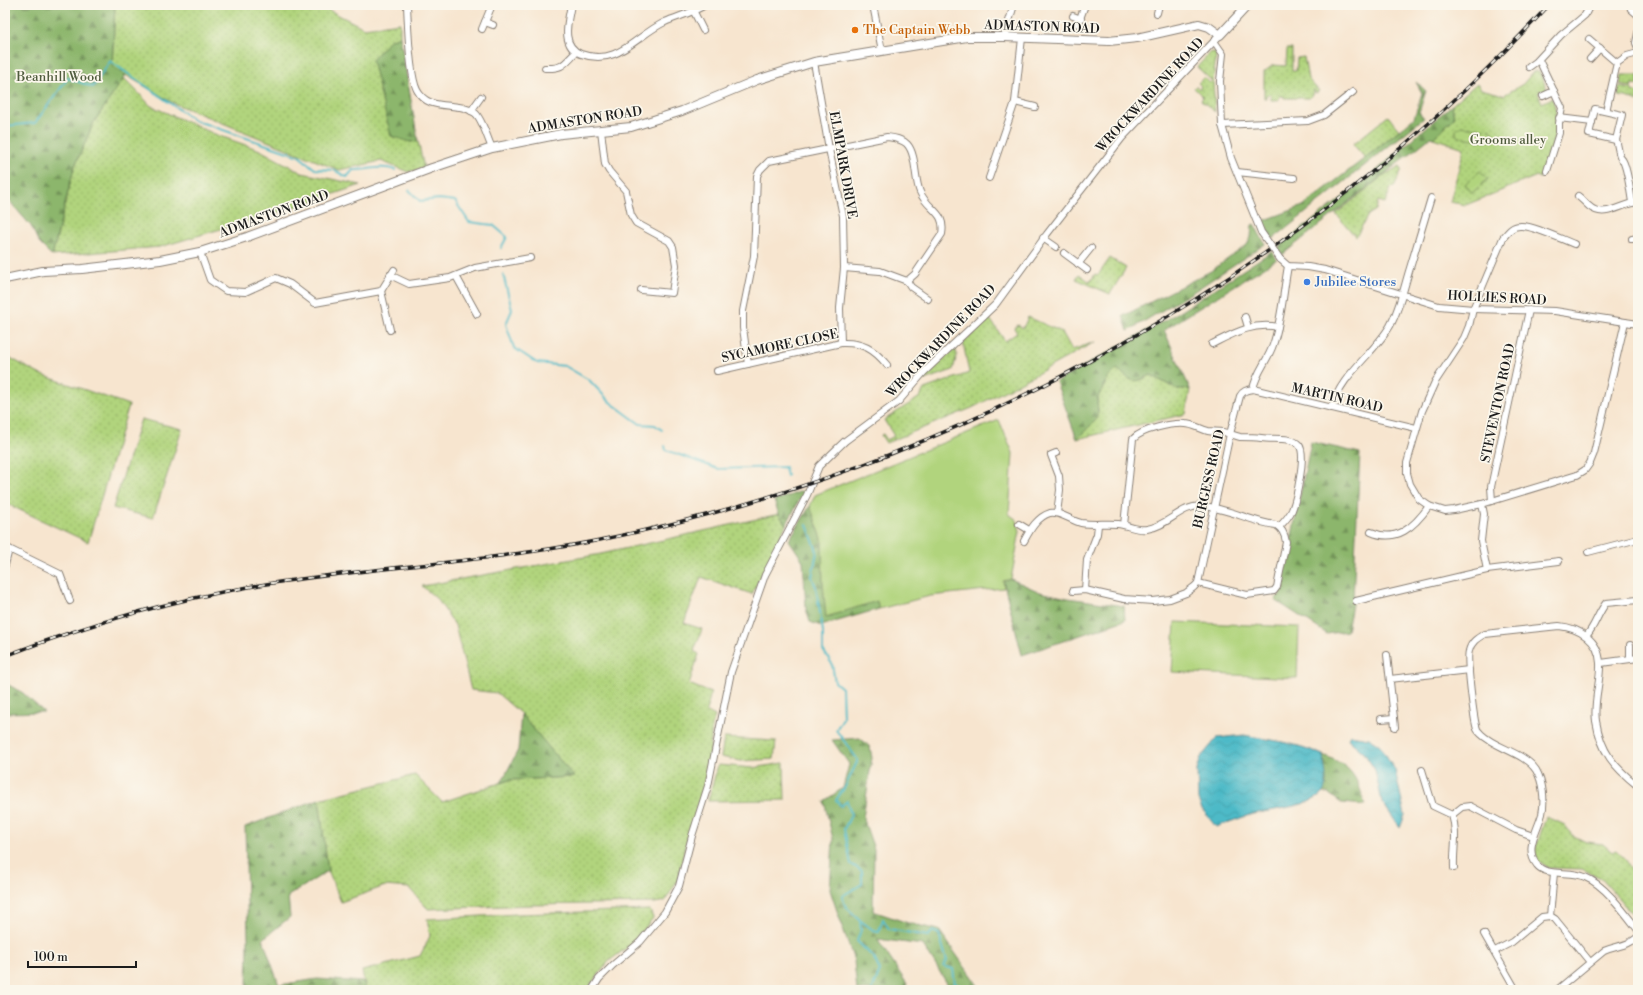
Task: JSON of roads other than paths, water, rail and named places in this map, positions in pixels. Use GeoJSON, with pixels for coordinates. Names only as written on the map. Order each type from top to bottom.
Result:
{"type":"FeatureCollection","features":[{"type":"Feature","properties":{"kind":"street"},"geometry":{"type":"LineString","coordinates":[[407,5],[413,75],[417,91],[429,102],[436,105],[460,108],[475,113],[479,118],[492,148]]}},
{"type":"Feature","properties":{"kind":"street"},"geometry":{"type":"LineString","coordinates":[[482,29],[492,5]]}},
{"type":"Feature","properties":{"kind":"street"},"geometry":{"type":"LineString","coordinates":[[571,5],[566,36],[570,45],[576,52],[596,58],[621,51],[665,22],[694,12],[705,5]]}},
{"type":"Feature","properties":{"kind":"street"},"geometry":{"type":"LineString","coordinates":[[872,5],[882,51]]}},
{"type":"Feature","properties":{"kind":"street"},"geometry":{"type":"LineString","coordinates":[[1004,37],[1014,5]]}},
{"type":"Feature","properties":{"kind":"street"},"geometry":{"type":"LineString","coordinates":[[1073,16],[1080,22],[1085,5]]}},
{"type":"Feature","properties":{"kind":"street"},"geometry":{"type":"LineString","coordinates":[[1156,13],[1159,5]]}},
{"type":"Feature","properties":{"kind":"street"},"geometry":{"type":"LineString","coordinates":[[1248,5],[1217,38],[1223,54],[1220,81],[1222,125],[1231,158],[1261,232],[1280,259],[1288,266],[1284,301],[1273,345],[1254,382],[1253,389]]}},
{"type":"Feature","properties":{"kind":"street"},"geometry":{"type":"LineString","coordinates":[[1529,67],[1539,60],[1561,35],[1585,14],[1590,5]]}},
{"type":"Feature","properties":{"kind":"street"},"geometry":{"type":"LineString","coordinates":[[1631,9],[1638,15]]}},
{"type":"Feature","properties":{"kind":"street"},"geometry":{"type":"LineString","coordinates":[[694,12],[703,30]]}},
{"type":"Feature","properties":{"kind":"street"},"geometry":{"type":"LineString","coordinates":[[485,22],[493,25]]}},
{"type":"Feature","properties":{"kind":"street","name":"ADMASTON ROAD"},"geometry":{"type":"LineString","coordinates":[[5,279],[42,271],[82,269],[160,260],[200,252],[246,238],[410,176],[492,148],[561,134],[631,127],[682,110],[757,80],[814,62],[967,37],[1109,41],[1137,38],[1199,24],[1209,27],[1217,38]]}},
{"type":"Feature","properties":{"kind":"street"},"geometry":{"type":"LineString","coordinates":[[1638,33],[1636,43],[1638,48]]}},
{"type":"Feature","properties":{"kind":"street"},"geometry":{"type":"LineString","coordinates":[[989,178],[1015,102],[1022,38]]}},
{"type":"Feature","properties":{"kind":"street","name":"WROCKWARDINE ROAD"},"geometry":{"type":"LineString","coordinates":[[592,990],[599,979],[613,965],[640,942],[665,912],[680,886],[692,836],[708,786],[731,672],[765,575],[807,495],[819,466],[845,441],[899,401],[924,372],[996,304],[1043,238],[1122,138],[1217,38]]}},
{"type":"Feature","properties":{"kind":"street"},"geometry":{"type":"LineString","coordinates":[[1589,39],[1616,63]]}},
{"type":"Feature","properties":{"kind":"street"},"geometry":{"type":"LineString","coordinates":[[1590,59],[1600,48]]}},
{"type":"Feature","properties":{"kind":"street"},"geometry":{"type":"LineString","coordinates":[[545,68],[561,67],[576,52]]}},
{"type":"Feature","properties":{"kind":"street"},"geometry":{"type":"LineString","coordinates":[[1606,111],[1616,63],[1627,56],[1638,53]]}},
{"type":"Feature","properties":{"kind":"street"},"geometry":{"type":"LineString","coordinates":[[1539,60],[1562,108],[1559,133],[1547,171]]}},
{"type":"Feature","properties":{"kind":"street","name":"ELMPARK DRIVE"},"geometry":{"type":"LineString","coordinates":[[814,62],[829,149],[843,216],[844,268],[840,308],[841,343]]}},
{"type":"Feature","properties":{"kind":"street"},"geometry":{"type":"LineString","coordinates":[[1543,96],[1554,91]]}},
{"type":"Feature","properties":{"kind":"street"},"geometry":{"type":"LineString","coordinates":[[1222,125],[1308,121],[1324,115],[1353,92]]}},
{"type":"Feature","properties":{"kind":"street"},"geometry":{"type":"LineString","coordinates":[[471,111],[481,97]]}},
{"type":"Feature","properties":{"kind":"street"},"geometry":{"type":"LineString","coordinates":[[1015,102],[1035,107]]}},
{"type":"Feature","properties":{"kind":"street"},"geometry":{"type":"LineString","coordinates":[[1578,196],[1589,206],[1601,211],[1617,209],[1635,202],[1630,183],[1627,179],[1624,162],[1619,155],[1619,148],[1616,140],[1622,115],[1595,108],[1589,134],[1616,140]]}},
{"type":"Feature","properties":{"kind":"street"},"geometry":{"type":"LineString","coordinates":[[1560,118],[1592,122]]}},
{"type":"Feature","properties":{"kind":"street"},"geometry":{"type":"LineString","coordinates":[[600,130],[605,164],[626,191],[631,215],[636,223],[669,241],[673,247],[676,265],[672,293],[641,290]]}},
{"type":"Feature","properties":{"kind":"street"},"geometry":{"type":"LineString","coordinates":[[748,364],[743,328],[743,311],[754,256],[757,176],[760,170],[769,161],[887,137],[906,143],[911,151],[918,187],[921,194],[925,202],[942,218],[944,226],[942,234],[915,274],[907,281]]}},
{"type":"Feature","properties":{"kind":"street"},"geometry":{"type":"LineString","coordinates":[[1237,172],[1294,178]]}},
{"type":"Feature","properties":{"kind":"street"},"geometry":{"type":"LineString","coordinates":[[1332,408],[1335,397],[1345,380],[1382,338],[1393,318],[1403,293],[1431,198]]}},
{"type":"Feature","properties":{"kind":"street"},"geometry":{"type":"LineString","coordinates":[[1574,244],[1526,226],[1515,226],[1508,231],[1498,247],[1473,309],[1469,326],[1464,338],[1435,382],[1416,428],[1407,463],[1407,473],[1414,492],[1419,499],[1429,506],[1445,511],[1482,504],[1577,475],[1585,470],[1594,453],[1625,322]]}},
{"type":"Feature","properties":{"kind":"street"},"geometry":{"type":"LineString","coordinates":[[1043,238],[1056,247]]}},
{"type":"Feature","properties":{"kind":"street"},"geometry":{"type":"LineString","coordinates":[[1078,264],[1091,248]]}},
{"type":"Feature","properties":{"kind":"street"},"geometry":{"type":"LineString","coordinates":[[200,252],[210,280],[226,291],[245,292],[276,278],[290,284],[315,303],[380,292]]}},
{"type":"Feature","properties":{"kind":"street"},"geometry":{"type":"LineString","coordinates":[[1064,252],[1087,270]]}},
{"type":"Feature","properties":{"kind":"street"},"geometry":{"type":"LineString","coordinates":[[390,330],[380,292],[392,272],[409,284],[450,278],[475,268],[530,258]]}},
{"type":"Feature","properties":{"kind":"street","name":"HOLLIES ROAD"},"geometry":{"type":"LineString","coordinates":[[1288,266],[1308,266],[1325,270],[1403,293],[1439,306],[1473,309],[1555,311],[1638,324]]}},
{"type":"Feature","properties":{"kind":"street"},"geometry":{"type":"LineString","coordinates":[[844,268],[880,271],[907,281],[910,287],[928,299]]}},
{"type":"Feature","properties":{"kind":"street"},"geometry":{"type":"LineString","coordinates":[[456,276],[477,314]]}},
{"type":"Feature","properties":{"kind":"street","name":"STEVENTON ROAD"},"geometry":{"type":"LineString","coordinates":[[1492,501],[1491,487],[1529,310]]}},
{"type":"Feature","properties":{"kind":"street"},"geometry":{"type":"LineString","coordinates":[[1245,317],[1248,327]]}},
{"type":"Feature","properties":{"kind":"street"},"geometry":{"type":"LineString","coordinates":[[1212,344],[1248,327],[1267,325],[1278,327]]}},
{"type":"Feature","properties":{"kind":"street","name":"SYCAMORE CLOSE"},"geometry":{"type":"LineString","coordinates":[[717,371],[841,343],[860,344],[879,356],[887,365]]}},
{"type":"Feature","properties":{"kind":"street","name":"MARTIN ROAD"},"geometry":{"type":"LineString","coordinates":[[1253,389],[1416,428]]}},
{"type":"Feature","properties":{"kind":"street","name":"BURGESS ROAD"},"geometry":{"type":"LineString","coordinates":[[1198,582],[1206,541],[1212,522],[1213,508],[1240,396],[1242,392],[1253,389]]}},
{"type":"Feature","properties":{"kind":"street"},"geometry":{"type":"LineString","coordinates":[[1124,525],[1133,439],[1136,435],[1151,429],[1183,424],[1239,437],[1286,439],[1293,441],[1300,446],[1302,460],[1292,510],[1286,520],[1279,527]]}},
{"type":"Feature","properties":{"kind":"street"},"geometry":{"type":"LineString","coordinates":[[1056,453],[1050,455],[1059,476],[1060,490],[1057,513]]}},
{"type":"Feature","properties":{"kind":"street"},"geometry":{"type":"LineString","coordinates":[[1482,504],[1484,514],[1481,541],[1487,570]]}},
{"type":"Feature","properties":{"kind":"street"},"geometry":{"type":"LineString","coordinates":[[1024,541],[1029,530],[1038,520],[1050,513],[1057,513],[1068,519],[1098,525],[1124,525],[1146,530],[1159,526],[1187,509],[1202,506],[1279,527],[1285,535],[1286,542],[1278,587],[1274,591],[1247,595],[1198,582],[1186,593],[1170,599],[1124,599],[1085,590],[1073,591]]}},
{"type":"Feature","properties":{"kind":"street"},"geometry":{"type":"LineString","coordinates":[[1371,532],[1382,536],[1397,533],[1410,528],[1419,521],[1429,506]]}},
{"type":"Feature","properties":{"kind":"street"},"geometry":{"type":"LineString","coordinates":[[1019,524],[1029,530]]}},
{"type":"Feature","properties":{"kind":"street"},"geometry":{"type":"LineString","coordinates":[[1085,590],[1087,560],[1097,534],[1098,525]]}},
{"type":"Feature","properties":{"kind":"street"},"geometry":{"type":"LineString","coordinates":[[1588,552],[1638,539]]}},
{"type":"Feature","properties":{"kind":"street"},"geometry":{"type":"LineString","coordinates":[[5,565],[7,548],[60,574],[70,601]]}},
{"type":"Feature","properties":{"kind":"street"},"geometry":{"type":"LineString","coordinates":[[1356,601],[1487,570],[1559,561]]}},
{"type":"Feature","properties":{"kind":"street"},"geometry":{"type":"LineString","coordinates":[[1587,635],[1591,631],[1601,609],[1606,603],[1638,600]]}},
{"type":"Feature","properties":{"kind":"street"},"geometry":{"type":"LineString","coordinates":[[1638,786],[1619,771],[1605,750],[1596,721],[1595,712],[1600,663],[1596,648],[1587,635],[1569,627],[1558,626],[1484,634],[1477,637],[1468,652],[1477,729],[1487,739],[1528,762],[1536,771],[1544,798],[1542,813],[1530,849],[1534,862],[1544,871],[1554,873],[1571,873],[1585,876],[1596,882],[1638,930]]}},
{"type":"Feature","properties":{"kind":"street"},"geometry":{"type":"LineString","coordinates":[[1630,645],[1630,658]]}},
{"type":"Feature","properties":{"kind":"street"},"geometry":{"type":"LineString","coordinates":[[1387,655],[1395,726]]}},
{"type":"Feature","properties":{"kind":"street"},"geometry":{"type":"LineString","coordinates":[[1600,663],[1638,658]]}},
{"type":"Feature","properties":{"kind":"street"},"geometry":{"type":"LineString","coordinates":[[1390,679],[1469,670]]}},
{"type":"Feature","properties":{"kind":"street"},"geometry":{"type":"LineString","coordinates":[[1381,719],[1394,718]]}},
{"type":"Feature","properties":{"kind":"street"},"geometry":{"type":"LineString","coordinates":[[1422,770],[1433,806],[1452,815],[1456,826],[1456,836],[1453,850],[1454,868]]}},
{"type":"Feature","properties":{"kind":"street"},"geometry":{"type":"LineString","coordinates":[[1452,815],[1462,807],[1470,806],[1516,830],[1534,836]]}},
{"type":"Feature","properties":{"kind":"street"},"geometry":{"type":"LineString","coordinates":[[1550,916],[1554,873]]}},
{"type":"Feature","properties":{"kind":"street"},"geometry":{"type":"LineString","coordinates":[[1495,951],[1512,942],[1542,917],[1550,916],[1555,919],[1590,962]]}},
{"type":"Feature","properties":{"kind":"street"},"geometry":{"type":"LineString","coordinates":[[1484,934],[1516,990]]}},
{"type":"Feature","properties":{"kind":"street"},"geometry":{"type":"LineString","coordinates":[[1557,990],[1604,951],[1624,946],[1638,937]]}},
{"type":"Feature","properties":{"kind":"water"},"geometry":{"type":"Polygon","coordinates":[[[1244,735],[1294,745],[1323,755],[1326,785],[1322,794],[1309,802],[1300,805],[1249,815],[1216,827],[1202,809],[1198,800],[1197,770],[1201,757],[1217,738],[1244,735]]]}},
{"type":"Feature","properties":{"kind":"water"},"geometry":{"type":"Polygon","coordinates":[[[1350,735],[1369,738],[1380,745],[1395,770],[1405,815],[1400,828],[1382,802],[1375,770],[1364,753],[1348,739],[1350,735]]]}},
{"type":"Feature","properties":{"kind":"waterway"},"geometry":{"type":"LineString","coordinates":[[5,126],[35,123],[68,78],[93,87],[110,61],[194,120],[299,156],[315,169],[334,170],[347,177],[353,170],[380,168],[395,170]]}},
{"type":"Feature","properties":{"kind":"waterway"},"geometry":{"type":"LineString","coordinates":[[409,190],[420,201],[439,199],[455,201],[469,222],[493,225],[507,237],[501,248]]}},
{"type":"Feature","properties":{"kind":"waterway"},"geometry":{"type":"LineString","coordinates":[[503,274],[512,310],[506,324],[514,348],[537,363],[565,366],[589,380],[610,402],[640,424],[655,425],[662,430]]}},
{"type":"Feature","properties":{"kind":"waterway"},"geometry":{"type":"LineString","coordinates":[[665,446],[666,450],[718,469],[785,467],[787,476]]}},
{"type":"Feature","properties":{"kind":"waterway"},"geometry":{"type":"LineString","coordinates":[[807,525],[817,551],[812,577],[816,587],[823,632],[823,650],[832,664],[835,682],[842,688],[843,718],[836,730],[858,760],[845,787],[836,800],[841,806],[847,801],[851,815],[844,829],[851,864],[862,871],[862,884],[842,896],[846,907],[860,920],[861,930],[857,941],[874,958],[880,971],[872,990]]}},
{"type":"Feature","properties":{"kind":"waterway"},"geometry":{"type":"LineString","coordinates":[[861,921],[873,930],[879,931],[883,919],[889,929],[928,936],[933,931],[939,934],[947,961],[943,966],[953,969],[955,984],[968,988],[969,990]]}},
{"type":"Feature","properties":{"kind":"railway"},"geometry":{"type":"LineString","coordinates":[[5,656],[97,624],[222,592],[339,574],[510,555],[553,548],[595,541],[730,508],[862,465],[991,411],[1114,348],[1233,275],[1345,193],[1451,103],[1549,5]]}},
{"type":"Feature","properties":{"kind":"place","name":"The Captain Webb"},"geometry":{"type":"Point","coordinates":[855,30]}},
{"type":"Feature","properties":{"kind":"place","name":"Jubilee Stores"},"geometry":{"type":"Point","coordinates":[1307,282]}},
{"type":"Feature","properties":{"kind":"park label","name":"Beanhill Wood"},"geometry":{"type":"Point","coordinates":[59,77]}},
{"type":"Feature","properties":{"kind":"park label","name":"Grooms alley"},"geometry":{"type":"Point","coordinates":[1508,140]}}]}
